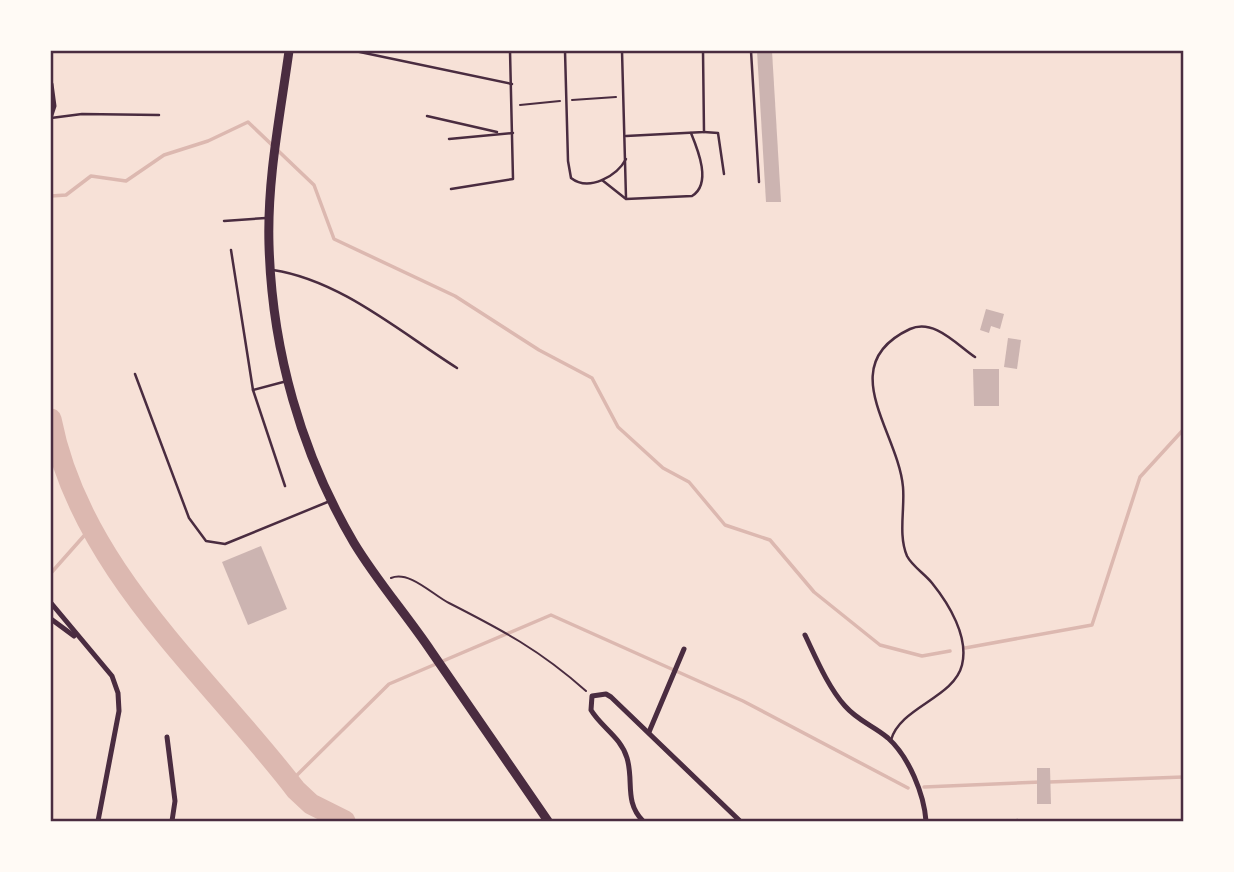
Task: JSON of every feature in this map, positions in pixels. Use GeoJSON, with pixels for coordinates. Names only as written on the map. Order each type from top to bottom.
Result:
{"type":"FeatureCollection","features":[{"type":"Feature","properties":{"kind":"highway"},"geometry":{"type":"LineString","coordinates":[[289,51],[273,158],[269,218],[270,269],[276,326],[287,381],[306,442],[331,501],[380,583],[429,648],[548,821]]}},
{"type":"Feature","properties":{"kind":"street"},"geometry":{"type":"LineString","coordinates":[[51,84],[54,106],[51,117]]}},
{"type":"Feature","properties":{"kind":"street"},"geometry":{"type":"LineString","coordinates":[[51,603],[77,638],[112,676],[118,693],[119,712],[98,821]]}},
{"type":"Feature","properties":{"kind":"street"},"geometry":{"type":"LineString","coordinates":[[51,619],[77,638]]}},
{"type":"Feature","properties":{"kind":"street"},"geometry":{"type":"LineString","coordinates":[[805,635],[842,704],[868,726],[891,740],[921,793],[926,821]]}},
{"type":"Feature","properties":{"kind":"street"},"geometry":{"type":"LineString","coordinates":[[649,732],[684,649]]}},
{"type":"Feature","properties":{"kind":"street"},"geometry":{"type":"LineString","coordinates":[[643,821],[629,794],[627,757],[611,731],[593,714],[589,705],[592,696],[606,694],[611,697],[740,821]]}},
{"type":"Feature","properties":{"kind":"street"},"geometry":{"type":"LineString","coordinates":[[167,737],[175,801],[171,821]]}},
{"type":"Feature","properties":{"kind":"lane"},"geometry":{"type":"LineString","coordinates":[[355,51],[512,84]]}},
{"type":"Feature","properties":{"kind":"lane"},"geometry":{"type":"LineString","coordinates":[[451,189],[513,179],[510,51]]}},
{"type":"Feature","properties":{"kind":"lane"},"geometry":{"type":"LineString","coordinates":[[565,51],[568,172],[575,182],[602,180],[617,172],[626,159]]}},
{"type":"Feature","properties":{"kind":"lane"},"geometry":{"type":"LineString","coordinates":[[622,51],[626,199]]}},
{"type":"Feature","properties":{"kind":"lane"},"geometry":{"type":"LineString","coordinates":[[703,51],[704,132]]}},
{"type":"Feature","properties":{"kind":"lane"},"geometry":{"type":"LineString","coordinates":[[751,51],[759,182]]}},
{"type":"Feature","properties":{"kind":"lane"},"geometry":{"type":"LineString","coordinates":[[51,117],[82,114],[159,115]]}},
{"type":"Feature","properties":{"kind":"lane"},"geometry":{"type":"LineString","coordinates":[[427,116],[497,132],[513,133]]}},
{"type":"Feature","properties":{"kind":"lane"},"geometry":{"type":"LineString","coordinates":[[449,139],[497,132]]}},
{"type":"Feature","properties":{"kind":"lane"},"geometry":{"type":"LineString","coordinates":[[602,180],[626,199],[692,196],[699,192],[703,184],[697,149],[691,133]]}},
{"type":"Feature","properties":{"kind":"lane"},"geometry":{"type":"LineString","coordinates":[[626,136],[718,133],[724,174]]}},
{"type":"Feature","properties":{"kind":"lane"},"geometry":{"type":"LineString","coordinates":[[224,220],[269,218]]}},
{"type":"Feature","properties":{"kind":"lane"},"geometry":{"type":"LineString","coordinates":[[231,250],[253,390],[285,486]]}},
{"type":"Feature","properties":{"kind":"lane"},"geometry":{"type":"LineString","coordinates":[[270,269],[303,275],[313,280],[457,368]]}},
{"type":"Feature","properties":{"kind":"lane"},"geometry":{"type":"LineString","coordinates":[[891,740],[897,725],[953,681],[962,666],[961,632],[932,583],[907,557],[903,534],[903,486],[896,456],[874,394],[877,355],[893,337],[915,327],[934,327],[975,357]]}},
{"type":"Feature","properties":{"kind":"lane"},"geometry":{"type":"LineString","coordinates":[[135,374],[188,518],[206,541],[225,544],[331,501]]}},
{"type":"Feature","properties":{"kind":"lane"},"geometry":{"type":"LineString","coordinates":[[253,390],[287,381]]}},
{"type":"Feature","properties":{"kind":"path"},"geometry":{"type":"LineString","coordinates":[[380,583],[403,576],[449,604],[510,633],[559,667],[592,696]]}},
{"type":"Feature","properties":{"kind":"building"},"geometry":{"type":"Polygon","coordinates":[[[757,51],[772,51],[781,202],[766,202],[757,51]]]}},
{"type":"Feature","properties":{"kind":"building"},"geometry":{"type":"Polygon","coordinates":[[[986,309],[1004,314],[1000,329],[991,326],[989,333],[980,330],[986,309]]]}},
{"type":"Feature","properties":{"kind":"building"},"geometry":{"type":"Polygon","coordinates":[[[1008,338],[1021,340],[1017,369],[1004,367],[1008,338]]]}},
{"type":"Feature","properties":{"kind":"building"},"geometry":{"type":"Polygon","coordinates":[[[973,369],[999,369],[999,406],[974,406],[973,369]]]}},
{"type":"Feature","properties":{"kind":"building"},"geometry":{"type":"Polygon","coordinates":[[[261,546],[287,609],[248,625],[222,562],[261,546]]]}},
{"type":"Feature","properties":{"kind":"building"},"geometry":{"type":"Polygon","coordinates":[[[1037,768],[1050,768],[1051,804],[1037,804],[1037,768]]]}},
{"type":"Feature","properties":{"kind":"waterway"},"geometry":{"type":"LineString","coordinates":[[51,196],[66,195],[91,176],[126,181],[164,155],[208,141],[248,122],[314,185],[334,239],[455,296],[539,350],[592,378],[618,427],[663,468],[689,482],[725,525],[770,540],[814,592],[880,645],[922,656],[950,651]]}},
{"type":"Feature","properties":{"kind":"waterway"},"geometry":{"type":"LineString","coordinates":[[51,419],[66,473],[89,524],[118,572],[151,617],[296,790],[311,804],[345,821]]}},
{"type":"Feature","properties":{"kind":"waterway"},"geometry":{"type":"LineString","coordinates":[[965,648],[1092,625],[1140,477],[1183,430]]}},
{"type":"Feature","properties":{"kind":"waterway"},"geometry":{"type":"LineString","coordinates":[[51,573],[90,529]]}},
{"type":"Feature","properties":{"kind":"waterway"},"geometry":{"type":"LineString","coordinates":[[290,782],[389,684],[551,615],[743,701],[908,788]]}},
{"type":"Feature","properties":{"kind":"waterway"},"geometry":{"type":"LineString","coordinates":[[1049,782],[1183,777]]}},
{"type":"Feature","properties":{"kind":"waterway"},"geometry":{"type":"LineString","coordinates":[[924,787],[1041,782]]}}]}
